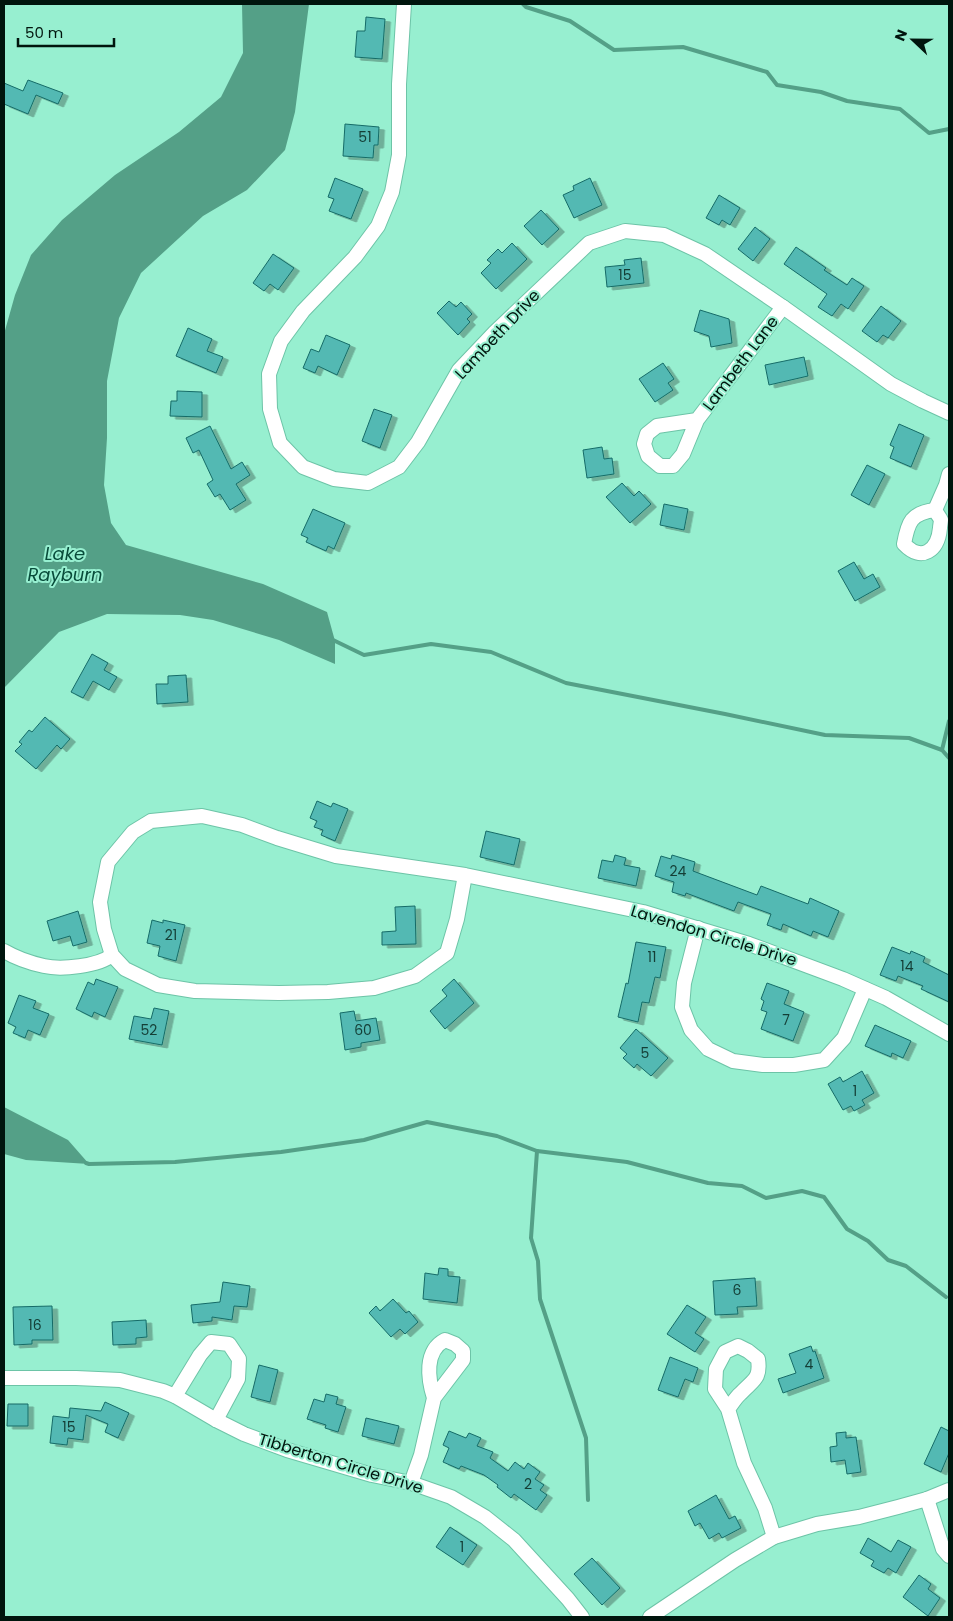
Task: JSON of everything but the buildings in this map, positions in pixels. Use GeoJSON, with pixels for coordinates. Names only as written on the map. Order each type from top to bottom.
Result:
{"type":"FeatureCollection","features":[{"type":"Feature","properties":{"kind":"street","name":"Lambeth Drive"},"geometry":{"type":"LineString","coordinates":[[404,4],[399,84],[399,155],[392,192],[378,226],[355,257],[303,311],[281,341],[269,374],[270,409],[280,443],[303,467],[334,479],[368,483],[399,467],[418,442],[459,370],[495,332],[589,243],[624,231],[664,234],[705,254],[891,384],[949,413]]}},
{"type":"Feature","properties":{"kind":"street","name":"Lambeth Lane"},"geometry":{"type":"LineString","coordinates":[[697,420],[783,307]]}},
{"type":"Feature","properties":{"kind":"street"},"geometry":{"type":"LineString","coordinates":[[935,510],[949,474]]}},
{"type":"Feature","properties":{"kind":"street","name":"Lavendon Circle Drive"},"geometry":{"type":"LineString","coordinates":[[112,955],[104,929],[100,902],[108,862],[133,832],[151,821],[202,816],[242,825],[336,856],[465,875],[643,912],[698,928],[797,961],[865,989],[886,998],[949,1034]]}},
{"type":"Feature","properties":{"kind":"street"},"geometry":{"type":"LineString","coordinates":[[4,951],[46,967],[96,964],[107,960],[112,955],[125,969],[158,986],[195,991],[279,993],[374,988],[416,976],[447,953],[457,919],[465,875]]}},
{"type":"Feature","properties":{"kind":"street"},"geometry":{"type":"LineString","coordinates":[[698,928],[684,983],[682,1007],[690,1030],[708,1049],[732,1061],[794,1066],[824,1060],[844,1038],[865,989]]}},
{"type":"Feature","properties":{"kind":"street"},"geometry":{"type":"LineString","coordinates":[[175,1396],[200,1355],[211,1342],[229,1344],[239,1359],[238,1379],[216,1420]]}},
{"type":"Feature","properties":{"kind":"street","name":"Tibberton Circle Drive"},"geometry":{"type":"LineString","coordinates":[[4,1378],[120,1380],[175,1396],[244,1434],[286,1450],[372,1475],[411,1483],[451,1498],[485,1517],[514,1540],[582,1617]]}},
{"type":"Feature","properties":{"kind":"street"},"geometry":{"type":"LineString","coordinates":[[411,1483],[422,1455],[434,1398]]}},
{"type":"Feature","properties":{"kind":"street"},"geometry":{"type":"LineString","coordinates":[[728,1409],[744,1463],[765,1508],[774,1537]]}},
{"type":"Feature","properties":{"kind":"street"},"geometry":{"type":"LineString","coordinates":[[650,1617],[735,1560],[774,1537],[817,1524],[859,1517],[927,1499],[949,1490]]}},
{"type":"Feature","properties":{"kind":"street"},"geometry":{"type":"LineString","coordinates":[[927,1499],[943,1549],[949,1556]]}},
{"type":"Feature","properties":{"kind":"water","name":"Lake Rayburn"},"geometry":{"type":"Polygon","coordinates":[[[242,4],[309,4],[295,112],[285,150],[247,190],[203,216],[141,273],[119,318],[107,381],[107,438],[104,485],[111,523],[126,545],[263,584],[327,612],[335,641],[335,664],[279,640],[213,620],[180,615],[107,614],[59,632],[4,688],[4,334],[15,295],[31,255],[62,220],[115,175],[179,132],[221,97],[243,53],[242,4]]]}},
{"type":"Feature","properties":{"kind":"water"},"geometry":{"type":"Polygon","coordinates":[[[4,1107],[68,1140],[89,1164],[26,1160],[4,1154],[4,1107]]]}},
{"type":"Feature","properties":{"kind":"waterway"},"geometry":{"type":"LineString","coordinates":[[523,4],[526,7],[570,21],[614,50],[683,47],[767,72],[777,85],[821,92],[847,101],[900,109],[929,133],[949,129]]}},
{"type":"Feature","properties":{"kind":"waterway"},"geometry":{"type":"LineString","coordinates":[[331,639],[364,655],[431,644],[491,652],[566,683],[825,735],[909,738],[942,750],[949,758]]}},
{"type":"Feature","properties":{"kind":"waterway"},"geometry":{"type":"LineString","coordinates":[[942,750],[949,721]]}},
{"type":"Feature","properties":{"kind":"waterway"},"geometry":{"type":"LineString","coordinates":[[86,1163],[175,1162],[281,1152],[364,1140],[427,1122],[497,1136],[537,1151],[627,1162],[708,1183],[742,1186],[766,1198],[802,1191],[824,1197],[847,1229],[868,1241],[888,1260],[906,1266],[946,1297]]}},
{"type":"Feature","properties":{"kind":"waterway"},"geometry":{"type":"LineString","coordinates":[[537,1151],[531,1238],[538,1261],[540,1299],[586,1438],[588,1500]]}}]}
